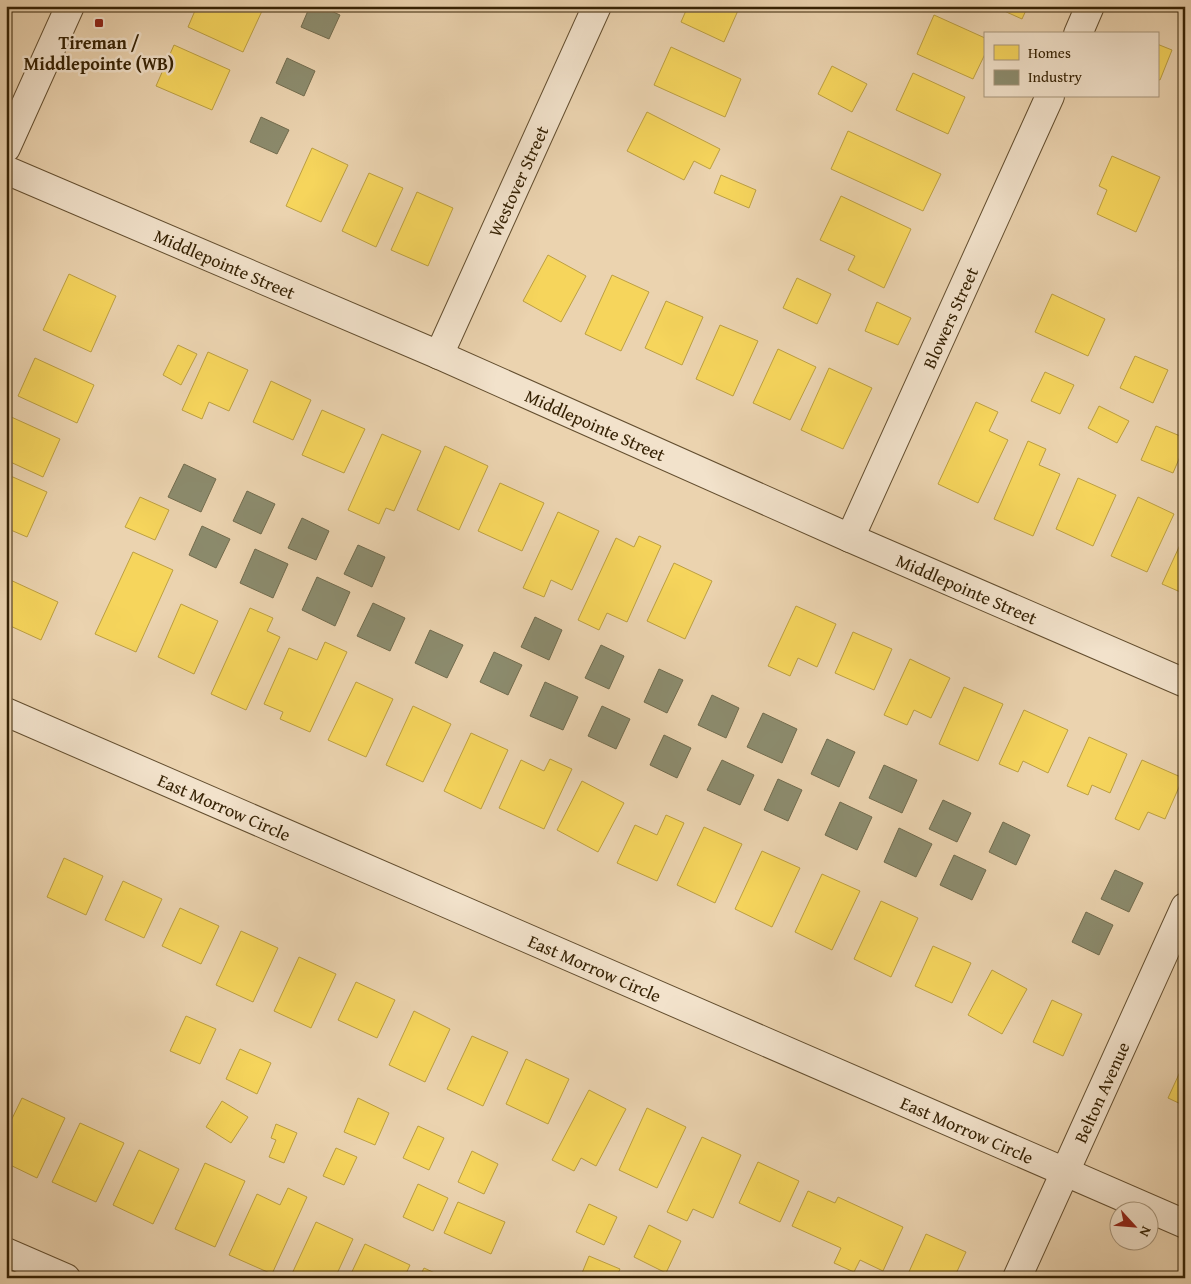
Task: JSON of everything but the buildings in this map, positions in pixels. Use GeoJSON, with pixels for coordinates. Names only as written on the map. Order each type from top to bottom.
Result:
{"type":"FeatureCollection","features":[{"type":"Feature","properties":{"kind":"street"},"geometry":{"type":"LineString","coordinates":[[6,148],[70,6]]}},
{"type":"Feature","properties":{"kind":"street","name":"Westover Street"},"geometry":{"type":"LineString","coordinates":[[439,355],[597,6]]}},
{"type":"Feature","properties":{"kind":"street"},"geometry":{"type":"LineString","coordinates":[[1079,32],[1090,6]]}},
{"type":"Feature","properties":{"kind":"street","name":"Blowers Street"},"geometry":{"type":"LineString","coordinates":[[850,538],[1049,98]]}},
{"type":"Feature","properties":{"kind":"street","name":"Middlepointe Street"},"geometry":{"type":"LineString","coordinates":[[6,170],[439,355],[850,538],[1185,683]]}},
{"type":"Feature","properties":{"kind":"street","name":"East Morrow Circle"},"geometry":{"type":"LineString","coordinates":[[6,712],[1185,1224]]}},
{"type":"Feature","properties":{"kind":"street","name":"Belton Avenue"},"geometry":{"type":"LineString","coordinates":[[1016,1278],[1185,907]]}},
{"type":"Feature","properties":{"kind":"street"},"geometry":{"type":"LineString","coordinates":[[6,1252],[66,1278]]}},
{"type":"Feature","properties":{"kind":"place","name":"Tireman / Middlepointe (WB)"},"geometry":{"type":"Point","coordinates":[99,23]}}]}
